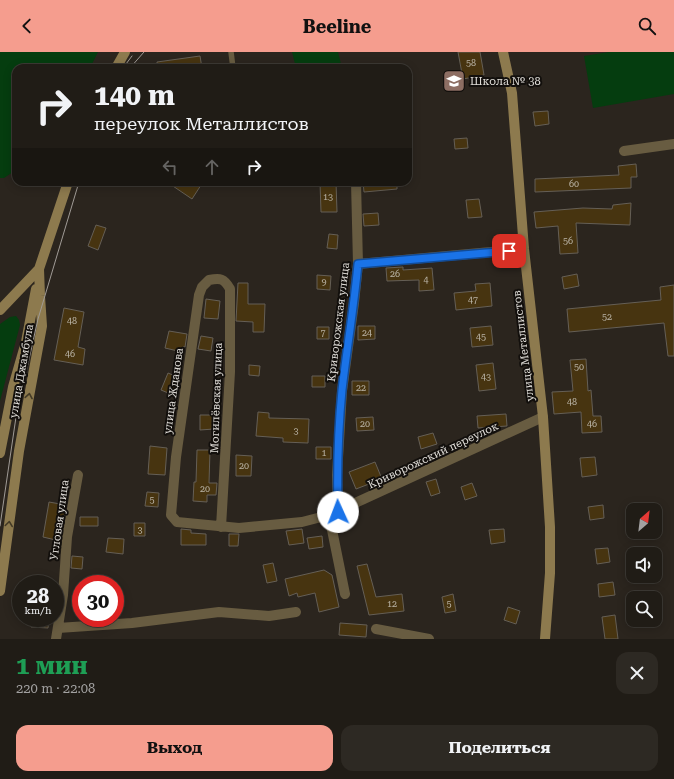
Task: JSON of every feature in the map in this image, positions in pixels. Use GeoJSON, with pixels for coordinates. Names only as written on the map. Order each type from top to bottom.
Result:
{"type":"FeatureCollection","features":[{"type":"Feature","properties":{"kind":"street"},"geometry":{"type":"LineString","coordinates":[[118,64],[125,52]]}},
{"type":"Feature","properties":{"kind":"street","name":"улица Металлистов"},"geometry":{"type":"LineString","coordinates":[[503,52],[512,93],[524,250],[543,417],[550,527],[550,573],[545,639]]}},
{"type":"Feature","properties":{"kind":"street"},"geometry":{"type":"LineString","coordinates":[[624,151],[674,144]]}},
{"type":"Feature","properties":{"kind":"street"},"geometry":{"type":"LineString","coordinates":[[0,310],[39,269],[67,186]]}},
{"type":"Feature","properties":{"kind":"street","name":"Криворожская улица"},"geometry":{"type":"LineString","coordinates":[[345,594],[334,513],[342,391],[358,264],[356,186]]}},
{"type":"Feature","properties":{"kind":"street"},"geometry":{"type":"LineString","coordinates":[[358,264],[524,250]]}},
{"type":"Feature","properties":{"kind":"street","name":"улица Джамбула"},"geometry":{"type":"LineString","coordinates":[[0,453],[13,387],[26,342],[39,269]]}},
{"type":"Feature","properties":{"kind":"street","name":"улица Джамбула"},"geometry":{"type":"LineString","coordinates":[[0,591],[19,451],[42,326],[39,269]]}},
{"type":"Feature","properties":{"kind":"street","name":"улица Жданова"},"geometry":{"type":"LineString","coordinates":[[171,515],[176,457],[199,295],[202,286],[209,280],[215,279]]}},
{"type":"Feature","properties":{"kind":"street","name":"Могилёвская улица"},"geometry":{"type":"LineString","coordinates":[[215,279],[221,279],[226,282],[230,289],[230,372],[221,527]]}},
{"type":"Feature","properties":{"kind":"street","name":"Криворожский переулок"},"geometry":{"type":"LineString","coordinates":[[171,515],[177,522],[239,528],[302,522],[334,513],[543,417]]}},
{"type":"Feature","properties":{"kind":"street","name":"Угловая улица"},"geometry":{"type":"LineString","coordinates":[[56,639],[63,595],[67,537],[78,475]]}},
{"type":"Feature","properties":{"kind":"street"},"geometry":{"type":"LineString","coordinates":[[58,628],[132,623],[219,612],[269,616],[296,612]]}},
{"type":"Feature","properties":{"kind":"street"},"geometry":{"type":"LineString","coordinates":[[376,629],[428,639]]}},
{"type":"Feature","properties":{"kind":"lane"},"geometry":{"type":"LineString","coordinates":[[231,52],[232,64]]}},
{"type":"Feature","properties":{"kind":"green space"},"geometry":{"type":"Polygon","coordinates":[[[0,52],[98,52],[92,64],[12,64],[12,173],[4,178],[0,178],[0,52]]]}},
{"type":"Feature","properties":{"kind":"green space"},"geometry":{"type":"Polygon","coordinates":[[[292,52],[338,52],[341,64],[295,64],[292,52]]]}},
{"type":"Feature","properties":{"kind":"green space"},"geometry":{"type":"Polygon","coordinates":[[[609,52],[674,52],[674,94],[593,108],[584,56],[609,52]]]}},
{"type":"Feature","properties":{"kind":"green space"},"geometry":{"type":"Polygon","coordinates":[[[16,316],[20,325],[0,401],[0,324],[10,317],[16,316]]]}},
{"type":"Feature","properties":{"kind":"building"},"geometry":{"type":"Polygon","coordinates":[[[458,52],[480,52],[484,75],[463,79],[458,52]]]}},
{"type":"Feature","properties":{"kind":"building"},"geometry":{"type":"Polygon","coordinates":[[[200,56],[201,64],[157,64],[157,62],[200,56]]]}},
{"type":"Feature","properties":{"kind":"building"},"geometry":{"type":"Polygon","coordinates":[[[548,111],[549,124],[535,126],[533,112],[548,111]]]}},
{"type":"Feature","properties":{"kind":"building"},"geometry":{"type":"Polygon","coordinates":[[[467,138],[468,148],[455,149],[454,139],[467,138]]]}},
{"type":"Feature","properties":{"kind":"building"},"geometry":{"type":"Polygon","coordinates":[[[636,164],[637,177],[631,177],[631,188],[535,192],[535,179],[619,175],[618,166],[636,164]]]}},
{"type":"Feature","properties":{"kind":"building"},"geometry":{"type":"Polygon","coordinates":[[[173,186],[200,186],[192,199],[173,186]]]}},
{"type":"Feature","properties":{"kind":"building"},"geometry":{"type":"Polygon","coordinates":[[[320,186],[336,186],[337,212],[321,212],[320,186]]]}},
{"type":"Feature","properties":{"kind":"building"},"geometry":{"type":"Polygon","coordinates":[[[363,186],[397,186],[397,189],[364,192],[363,186]]]}},
{"type":"Feature","properties":{"kind":"building"},"geometry":{"type":"Polygon","coordinates":[[[479,199],[482,217],[468,218],[466,200],[479,199]]]}},
{"type":"Feature","properties":{"kind":"building"},"geometry":{"type":"Polygon","coordinates":[[[631,203],[630,225],[576,223],[578,253],[560,254],[558,226],[536,228],[534,212],[583,208],[612,209],[613,205],[631,203]]]}},
{"type":"Feature","properties":{"kind":"building"},"geometry":{"type":"Polygon","coordinates":[[[378,213],[379,225],[364,226],[363,214],[378,213]]]}},
{"type":"Feature","properties":{"kind":"building"},"geometry":{"type":"Polygon","coordinates":[[[96,225],[106,228],[98,250],[88,246],[96,225]]]}},
{"type":"Feature","properties":{"kind":"building"},"geometry":{"type":"Polygon","coordinates":[[[329,234],[338,235],[337,249],[327,248],[329,234]]]}},
{"type":"Feature","properties":{"kind":"building"},"geometry":{"type":"Polygon","coordinates":[[[403,267],[403,270],[432,268],[434,290],[419,291],[419,280],[387,281],[386,268],[403,267]]]}},
{"type":"Feature","properties":{"kind":"building"},"geometry":{"type":"Polygon","coordinates":[[[577,274],[579,286],[564,289],[562,277],[577,274]]]}},
{"type":"Feature","properties":{"kind":"building"},"geometry":{"type":"Polygon","coordinates":[[[317,275],[331,276],[330,290],[317,289],[317,275]]]}},
{"type":"Feature","properties":{"kind":"building"},"geometry":{"type":"Polygon","coordinates":[[[238,283],[248,283],[248,304],[265,304],[264,332],[253,332],[253,322],[236,321],[238,283]]]}},
{"type":"Feature","properties":{"kind":"building"},"geometry":{"type":"Polygon","coordinates":[[[490,283],[492,306],[456,310],[454,293],[476,291],[475,284],[490,283]]]}},
{"type":"Feature","properties":{"kind":"building"},"geometry":{"type":"Polygon","coordinates":[[[674,285],[674,356],[668,356],[664,323],[569,332],[567,309],[661,300],[660,287],[674,285]]]}},
{"type":"Feature","properties":{"kind":"building"},"geometry":{"type":"Polygon","coordinates":[[[206,299],[220,301],[218,319],[204,318],[206,299]]]}},
{"type":"Feature","properties":{"kind":"building"},"geometry":{"type":"Polygon","coordinates":[[[64,308],[84,312],[78,347],[85,349],[83,365],[54,360],[64,308]]]}},
{"type":"Feature","properties":{"kind":"building"},"geometry":{"type":"Polygon","coordinates":[[[358,326],[375,326],[375,339],[358,340],[358,326]]]}},
{"type":"Feature","properties":{"kind":"building"},"geometry":{"type":"Polygon","coordinates":[[[491,326],[493,345],[472,347],[470,328],[491,326]]]}},
{"type":"Feature","properties":{"kind":"building"},"geometry":{"type":"Polygon","coordinates":[[[317,327],[329,327],[329,339],[317,339],[317,327]]]}},
{"type":"Feature","properties":{"kind":"building"},"geometry":{"type":"Polygon","coordinates":[[[169,331],[187,334],[185,347],[183,347],[182,352],[165,348],[169,331]]]}},
{"type":"Feature","properties":{"kind":"building"},"geometry":{"type":"Polygon","coordinates":[[[201,336],[213,338],[211,351],[198,349],[201,336]]]}},
{"type":"Feature","properties":{"kind":"building"},"geometry":{"type":"Polygon","coordinates":[[[586,359],[588,391],[591,390],[593,416],[601,416],[602,432],[582,433],[581,412],[554,414],[552,392],[573,391],[570,360],[586,359]]]}},
{"type":"Feature","properties":{"kind":"building"},"geometry":{"type":"Polygon","coordinates":[[[493,363],[496,389],[479,391],[476,365],[493,363]]]}},
{"type":"Feature","properties":{"kind":"building"},"geometry":{"type":"Polygon","coordinates":[[[249,365],[260,366],[259,376],[249,375],[249,365]]]}},
{"type":"Feature","properties":{"kind":"building"},"geometry":{"type":"Polygon","coordinates":[[[168,373],[180,378],[173,395],[161,390],[168,373]]]}},
{"type":"Feature","properties":{"kind":"building"},"geometry":{"type":"Polygon","coordinates":[[[312,376],[325,376],[325,387],[312,387],[312,376]]]}},
{"type":"Feature","properties":{"kind":"building"},"geometry":{"type":"Polygon","coordinates":[[[352,381],[369,381],[369,395],[352,395],[352,381]]]}},
{"type":"Feature","properties":{"kind":"building"},"geometry":{"type":"Polygon","coordinates":[[[258,412],[269,413],[269,418],[309,419],[308,443],[283,442],[283,438],[256,436],[258,412]]]}},
{"type":"Feature","properties":{"kind":"building"},"geometry":{"type":"Polygon","coordinates":[[[506,414],[507,426],[478,428],[477,416],[506,414]]]}},
{"type":"Feature","properties":{"kind":"building"},"geometry":{"type":"Polygon","coordinates":[[[200,415],[214,415],[214,429],[200,430],[200,415]]]}},
{"type":"Feature","properties":{"kind":"building"},"geometry":{"type":"Polygon","coordinates":[[[373,417],[374,430],[357,431],[356,418],[373,417]]]}},
{"type":"Feature","properties":{"kind":"building"},"geometry":{"type":"Polygon","coordinates":[[[433,433],[437,444],[421,449],[418,437],[433,433]]]}},
{"type":"Feature","properties":{"kind":"building"},"geometry":{"type":"Polygon","coordinates":[[[150,446],[167,448],[165,475],[148,474],[150,446]]]}},
{"type":"Feature","properties":{"kind":"building"},"geometry":{"type":"Polygon","coordinates":[[[316,447],[331,447],[331,459],[316,459],[316,447]]]}},
{"type":"Feature","properties":{"kind":"building"},"geometry":{"type":"Polygon","coordinates":[[[197,450],[210,450],[209,483],[217,483],[216,495],[207,495],[207,502],[193,501],[194,482],[196,482],[197,450]]]}},
{"type":"Feature","properties":{"kind":"building"},"geometry":{"type":"Polygon","coordinates":[[[236,455],[252,456],[251,476],[236,476],[236,455]]]}},
{"type":"Feature","properties":{"kind":"building"},"geometry":{"type":"Polygon","coordinates":[[[595,457],[597,475],[582,477],[580,458],[595,457]]]}},
{"type":"Feature","properties":{"kind":"building"},"geometry":{"type":"Polygon","coordinates":[[[375,462],[382,479],[356,489],[349,472],[375,462]]]}},
{"type":"Feature","properties":{"kind":"building"},"geometry":{"type":"Polygon","coordinates":[[[436,479],[440,493],[431,496],[426,482],[436,479]]]}},
{"type":"Feature","properties":{"kind":"building"},"geometry":{"type":"Polygon","coordinates":[[[472,483],[477,496],[465,500],[461,487],[472,483]]]}},
{"type":"Feature","properties":{"kind":"building"},"geometry":{"type":"Polygon","coordinates":[[[147,492],[159,493],[158,507],[145,506],[147,492]]]}},
{"type":"Feature","properties":{"kind":"building"},"geometry":{"type":"Polygon","coordinates":[[[49,502],[66,505],[60,541],[43,537],[49,502]]]}},
{"type":"Feature","properties":{"kind":"building"},"geometry":{"type":"Polygon","coordinates":[[[603,505],[604,518],[590,520],[588,507],[603,505]]]}},
{"type":"Feature","properties":{"kind":"building"},"geometry":{"type":"Polygon","coordinates":[[[80,517],[98,517],[98,526],[80,526],[80,517]]]}},
{"type":"Feature","properties":{"kind":"building"},"geometry":{"type":"Polygon","coordinates":[[[134,523],[145,523],[145,536],[134,536],[134,523]]]}},
{"type":"Feature","properties":{"kind":"building"},"geometry":{"type":"Polygon","coordinates":[[[181,529],[191,530],[191,533],[206,534],[206,545],[181,545],[181,529]]]}},
{"type":"Feature","properties":{"kind":"building"},"geometry":{"type":"Polygon","coordinates":[[[302,529],[304,543],[289,545],[286,531],[302,529]]]}},
{"type":"Feature","properties":{"kind":"building"},"geometry":{"type":"Polygon","coordinates":[[[504,529],[505,542],[491,544],[489,530],[504,529]]]}},
{"type":"Feature","properties":{"kind":"building"},"geometry":{"type":"Polygon","coordinates":[[[229,534],[239,534],[238,546],[229,546],[229,534]]]}},
{"type":"Feature","properties":{"kind":"building"},"geometry":{"type":"Polygon","coordinates":[[[322,536],[323,547],[309,549],[307,538],[322,536]]]}},
{"type":"Feature","properties":{"kind":"building"},"geometry":{"type":"Polygon","coordinates":[[[108,538],[124,539],[123,554],[106,552],[108,538]]]}},
{"type":"Feature","properties":{"kind":"building"},"geometry":{"type":"Polygon","coordinates":[[[608,548],[610,562],[597,564],[595,549],[608,548]]]}},
{"type":"Feature","properties":{"kind":"building"},"geometry":{"type":"Polygon","coordinates":[[[72,556],[83,557],[82,569],[71,568],[72,556]]]}},
{"type":"Feature","properties":{"kind":"building"},"geometry":{"type":"Polygon","coordinates":[[[273,563],[277,581],[267,583],[263,565],[273,563]]]}},
{"type":"Feature","properties":{"kind":"building"},"geometry":{"type":"Polygon","coordinates":[[[367,564],[376,597],[402,594],[404,611],[369,615],[357,566],[367,564]]]}},
{"type":"Feature","properties":{"kind":"building"},"geometry":{"type":"Polygon","coordinates":[[[324,570],[332,575],[339,607],[319,612],[315,593],[298,597],[297,593],[289,596],[285,579],[324,570]]]}},
{"type":"Feature","properties":{"kind":"building"},"geometry":{"type":"Polygon","coordinates":[[[613,582],[615,595],[599,597],[598,584],[613,582]]]}},
{"type":"Feature","properties":{"kind":"building"},"geometry":{"type":"Polygon","coordinates":[[[453,594],[456,611],[445,613],[442,597],[453,594]]]}},
{"type":"Feature","properties":{"kind":"building"},"geometry":{"type":"Polygon","coordinates":[[[508,607],[520,611],[516,624],[504,620],[508,607]]]}},
{"type":"Feature","properties":{"kind":"building"},"geometry":{"type":"Polygon","coordinates":[[[615,615],[618,639],[605,639],[602,617],[615,615]]]}},
{"type":"Feature","properties":{"kind":"building"},"geometry":{"type":"Polygon","coordinates":[[[340,623],[367,625],[366,637],[339,635],[340,623]]]}},
{"type":"Feature","properties":{"kind":"tram line"},"geometry":{"type":"LineString","coordinates":[[134,64],[144,52]]}},
{"type":"Feature","properties":{"kind":"tram line"},"geometry":{"type":"LineString","coordinates":[[126,64],[132,56]]}},
{"type":"Feature","properties":{"kind":"tram line"},"geometry":{"type":"LineString","coordinates":[[0,526],[16,417],[38,319],[78,186]]}},
{"type":"Feature","properties":{"kind":"place","name":"Школа № 38"},"geometry":{"type":"Point","coordinates":[454,81]}},
{"type":"Feature","properties":{"kind":"route"},"geometry":{"type":"LineString","coordinates":[[338,512],[337,475],[342,391],[358,264],[509,251]]}}]}
